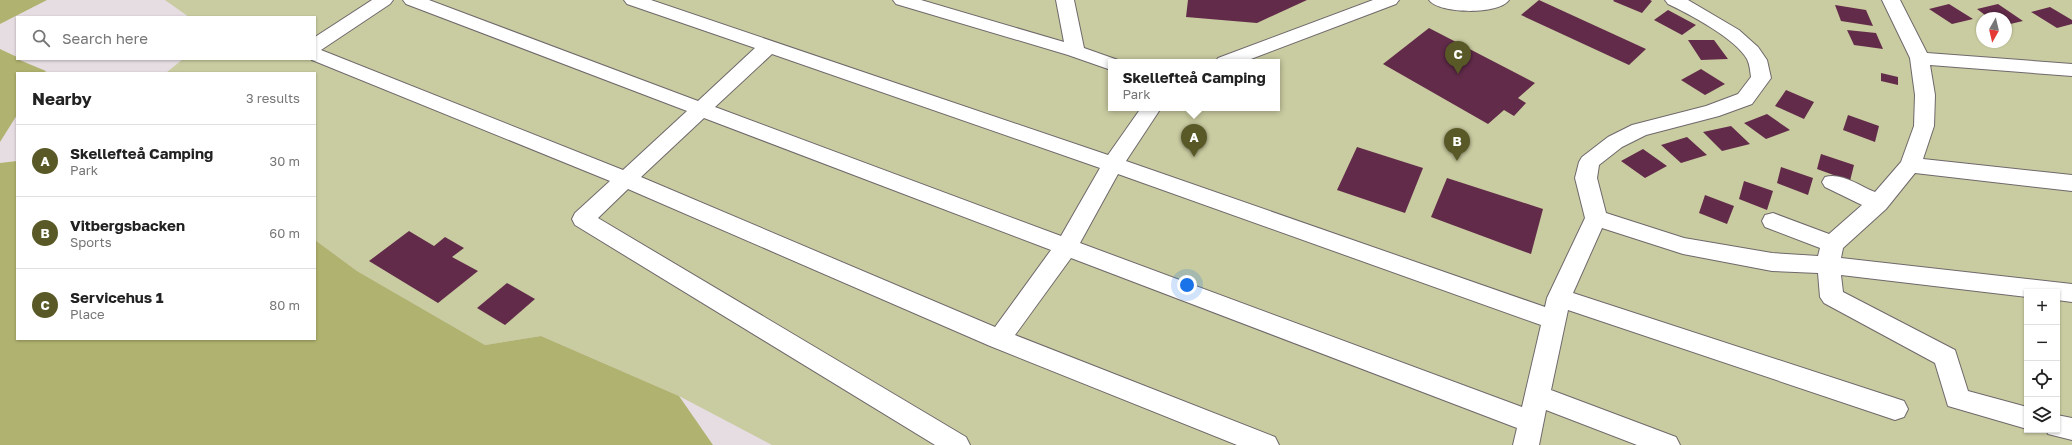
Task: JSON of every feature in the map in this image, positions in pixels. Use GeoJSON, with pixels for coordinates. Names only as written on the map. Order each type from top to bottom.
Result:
{"type":"FeatureCollection","features":[{"type":"Feature","properties":{"kind":"lane"},"geometry":{"type":"LineString","coordinates":[[317,51],[384,0]]}},
{"type":"Feature","properties":{"kind":"lane"},"geometry":{"type":"LineString","coordinates":[[412,0],[1531,422]]}},
{"type":"Feature","properties":{"kind":"lane"},"geometry":{"type":"LineString","coordinates":[[633,0],[1113,164],[1557,309],[1895,409]]}},
{"type":"Feature","properties":{"kind":"lane"},"geometry":{"type":"LineString","coordinates":[[902,0],[1075,51],[1108,63]]}},
{"type":"Feature","properties":{"kind":"lane"},"geometry":{"type":"LineString","coordinates":[[1065,0],[1075,51]]}},
{"type":"Feature","properties":{"kind":"lane"},"geometry":{"type":"LineString","coordinates":[[1438,0],[1451,4],[1477,6],[1500,0]]}},
{"type":"Feature","properties":{"kind":"lane"},"geometry":{"type":"LineString","coordinates":[[1526,445],[1557,309],[1596,218],[1586,178],[1590,162],[1615,142],[1639,130],[1712,111],[1744,99],[1761,78],[1757,59],[1736,36],[1692,8],[1674,0]]}},
{"type":"Feature","properties":{"kind":"lane"},"geometry":{"type":"LineString","coordinates":[[1891,0],[1920,58],[1925,95],[1924,126],[1910,165],[1878,203],[1830,255],[1832,297],[1946,356],[1957,399],[2024,417]]}},
{"type":"Feature","properties":{"kind":"lane"},"geometry":{"type":"LineString","coordinates":[[1233,59],[1378,2]]}},
{"type":"Feature","properties":{"kind":"lane"},"geometry":{"type":"LineString","coordinates":[[769,46],[583,219],[957,445]]}},
{"type":"Feature","properties":{"kind":"lane"},"geometry":{"type":"LineString","coordinates":[[317,51],[625,179],[999,339],[1266,445]]}},
{"type":"Feature","properties":{"kind":"lane"},"geometry":{"type":"LineString","coordinates":[[1920,58],[2072,70]]}},
{"type":"Feature","properties":{"kind":"lane"},"geometry":{"type":"LineString","coordinates":[[999,339],[1066,247],[1113,164],[1149,111]]}},
{"type":"Feature","properties":{"kind":"lane"},"geometry":{"type":"LineString","coordinates":[[1910,165],[2072,183]]}},
{"type":"Feature","properties":{"kind":"lane"},"geometry":{"type":"LineString","coordinates":[[1833,182],[1878,203]]}},
{"type":"Feature","properties":{"kind":"lane"},"geometry":{"type":"LineString","coordinates":[[1596,218],[1683,246],[1772,262],[1830,255],[2072,293]]}},
{"type":"Feature","properties":{"kind":"lane"},"geometry":{"type":"LineString","coordinates":[[1773,221],[1830,255]]}},
{"type":"Feature","properties":{"kind":"lane"},"geometry":{"type":"LineString","coordinates":[[1538,396],[1667,445]]}},
{"type":"Feature","properties":{"kind":"lane"},"geometry":{"type":"LineString","coordinates":[[2060,427],[2072,430]]}},
{"type":"Feature","properties":{"kind":"green space"},"geometry":{"type":"Polygon","coordinates":[[[0,0],[47,0],[0,24],[0,0]]]}},
{"type":"Feature","properties":{"kind":"green space"},"geometry":{"type":"Polygon","coordinates":[[[165,0],[2072,0],[2072,445],[772,445],[679,396],[541,336],[485,345],[357,271],[316,241],[316,72],[167,72],[182,60],[316,60],[316,16],[188,16],[165,0]]]}},
{"type":"Feature","properties":{"kind":"green space"},"geometry":{"type":"Polygon","coordinates":[[[0,49],[16,57],[16,60],[46,71],[16,72],[16,117],[0,142],[0,49]]]}},
{"type":"Feature","properties":{"kind":"green space"},"geometry":{"type":"Polygon","coordinates":[[[16,161],[16,340],[316,340],[316,241],[357,271],[485,345],[541,336],[679,396],[713,445],[0,445],[0,163],[16,161]]]}},
{"type":"Feature","properties":{"kind":"building"},"geometry":{"type":"Polygon","coordinates":[[[1188,0],[1307,0],[1257,23],[1186,17],[1188,0]]]}},
{"type":"Feature","properties":{"kind":"building"},"geometry":{"type":"Polygon","coordinates":[[[1539,0],[1646,49],[1629,65],[1521,15],[1539,0]]]}},
{"type":"Feature","properties":{"kind":"building"},"geometry":{"type":"Polygon","coordinates":[[[1613,1],[1652,1],[1642,13],[1613,1]]]}},
{"type":"Feature","properties":{"kind":"building"},"geometry":{"type":"Polygon","coordinates":[[[1949,4],[1973,19],[1952,24],[1929,9],[1949,4]]]}},
{"type":"Feature","properties":{"kind":"building"},"geometry":{"type":"Polygon","coordinates":[[[1998,4],[2010,12],[1981,12],[1977,9],[1998,4]]]}},
{"type":"Feature","properties":{"kind":"building"},"geometry":{"type":"Polygon","coordinates":[[[1835,5],[1866,10],[1873,26],[1841,21],[1835,5]]]}},
{"type":"Feature","properties":{"kind":"building"},"geometry":{"type":"Polygon","coordinates":[[[2050,7],[2072,20],[2072,24],[2057,28],[2031,12],[2050,7]]]}},
{"type":"Feature","properties":{"kind":"building"},"geometry":{"type":"Polygon","coordinates":[[[1668,10],[1696,25],[1682,35],[1654,20],[1668,10]]]}},
{"type":"Feature","properties":{"kind":"building"},"geometry":{"type":"Polygon","coordinates":[[[2012,14],[2023,21],[2012,24],[2012,14]]]}},
{"type":"Feature","properties":{"kind":"building"},"geometry":{"type":"Polygon","coordinates":[[[1429,28],[1535,83],[1518,98],[1526,103],[1514,116],[1504,110],[1488,124],[1383,64],[1429,28]]]}},
{"type":"Feature","properties":{"kind":"building"},"geometry":{"type":"Polygon","coordinates":[[[1847,30],[1876,33],[1883,49],[1854,45],[1847,30]]]}},
{"type":"Feature","properties":{"kind":"building"},"geometry":{"type":"Polygon","coordinates":[[[1688,40],[1714,40],[1728,59],[1701,60],[1688,40]]]}},
{"type":"Feature","properties":{"kind":"building"},"geometry":{"type":"Polygon","coordinates":[[[1701,69],[1725,84],[1705,95],[1681,80],[1701,69]]]}},
{"type":"Feature","properties":{"kind":"building"},"geometry":{"type":"Polygon","coordinates":[[[1881,73],[1898,77],[1898,85],[1881,81],[1881,73]]]}},
{"type":"Feature","properties":{"kind":"building"},"geometry":{"type":"Polygon","coordinates":[[[1786,90],[1814,102],[1804,119],[1775,106],[1786,90]]]}},
{"type":"Feature","properties":{"kind":"building"},"geometry":{"type":"Polygon","coordinates":[[[1767,114],[1790,130],[1766,139],[1744,123],[1767,114]]]}},
{"type":"Feature","properties":{"kind":"building"},"geometry":{"type":"Polygon","coordinates":[[[1848,115],[1879,126],[1875,142],[1843,130],[1848,115]]]}},
{"type":"Feature","properties":{"kind":"building"},"geometry":{"type":"Polygon","coordinates":[[[1731,126],[1750,144],[1722,151],[1703,132],[1731,126]]]}},
{"type":"Feature","properties":{"kind":"building"},"geometry":{"type":"Polygon","coordinates":[[[1687,137],[1707,155],[1681,163],[1661,145],[1687,137]]]}},
{"type":"Feature","properties":{"kind":"building"},"geometry":{"type":"Polygon","coordinates":[[[1357,147],[1423,168],[1405,213],[1337,190],[1357,147]]]}},
{"type":"Feature","properties":{"kind":"building"},"geometry":{"type":"Polygon","coordinates":[[[1643,149],[1667,166],[1645,178],[1621,161],[1643,149]]]}},
{"type":"Feature","properties":{"kind":"building"},"geometry":{"type":"Polygon","coordinates":[[[1821,154],[1854,165],[1850,181],[1817,169],[1821,154]]]}},
{"type":"Feature","properties":{"kind":"building"},"geometry":{"type":"Polygon","coordinates":[[[1781,167],[1813,178],[1808,195],[1777,183],[1781,167]]]}},
{"type":"Feature","properties":{"kind":"building"},"geometry":{"type":"Polygon","coordinates":[[[1447,178],[1543,209],[1531,254],[1431,217],[1447,178]]]}},
{"type":"Feature","properties":{"kind":"building"},"geometry":{"type":"Polygon","coordinates":[[[1744,181],[1773,191],[1767,210],[1739,199],[1744,181]]]}},
{"type":"Feature","properties":{"kind":"building"},"geometry":{"type":"Polygon","coordinates":[[[1705,195],[1734,206],[1727,224],[1699,213],[1705,195]]]}},
{"type":"Feature","properties":{"kind":"building"},"geometry":{"type":"Polygon","coordinates":[[[409,231],[434,246],[445,237],[464,248],[452,257],[478,271],[438,303],[369,261],[409,231]]]}},
{"type":"Feature","properties":{"kind":"building"},"geometry":{"type":"Polygon","coordinates":[[[507,283],[535,299],[505,325],[477,308],[507,283]]]}},
{"type":"Feature","properties":{"kind":"place","name":"Servicehus 1"},"geometry":{"type":"Point","coordinates":[1458,74]}},
{"type":"Feature","properties":{"kind":"place","name":"Skellefteå Camping"},"geometry":{"type":"Point","coordinates":[1194,157]}},
{"type":"Feature","properties":{"kind":"place","name":"Vitbergsbacken"},"geometry":{"type":"Point","coordinates":[1457,161]}}]}
